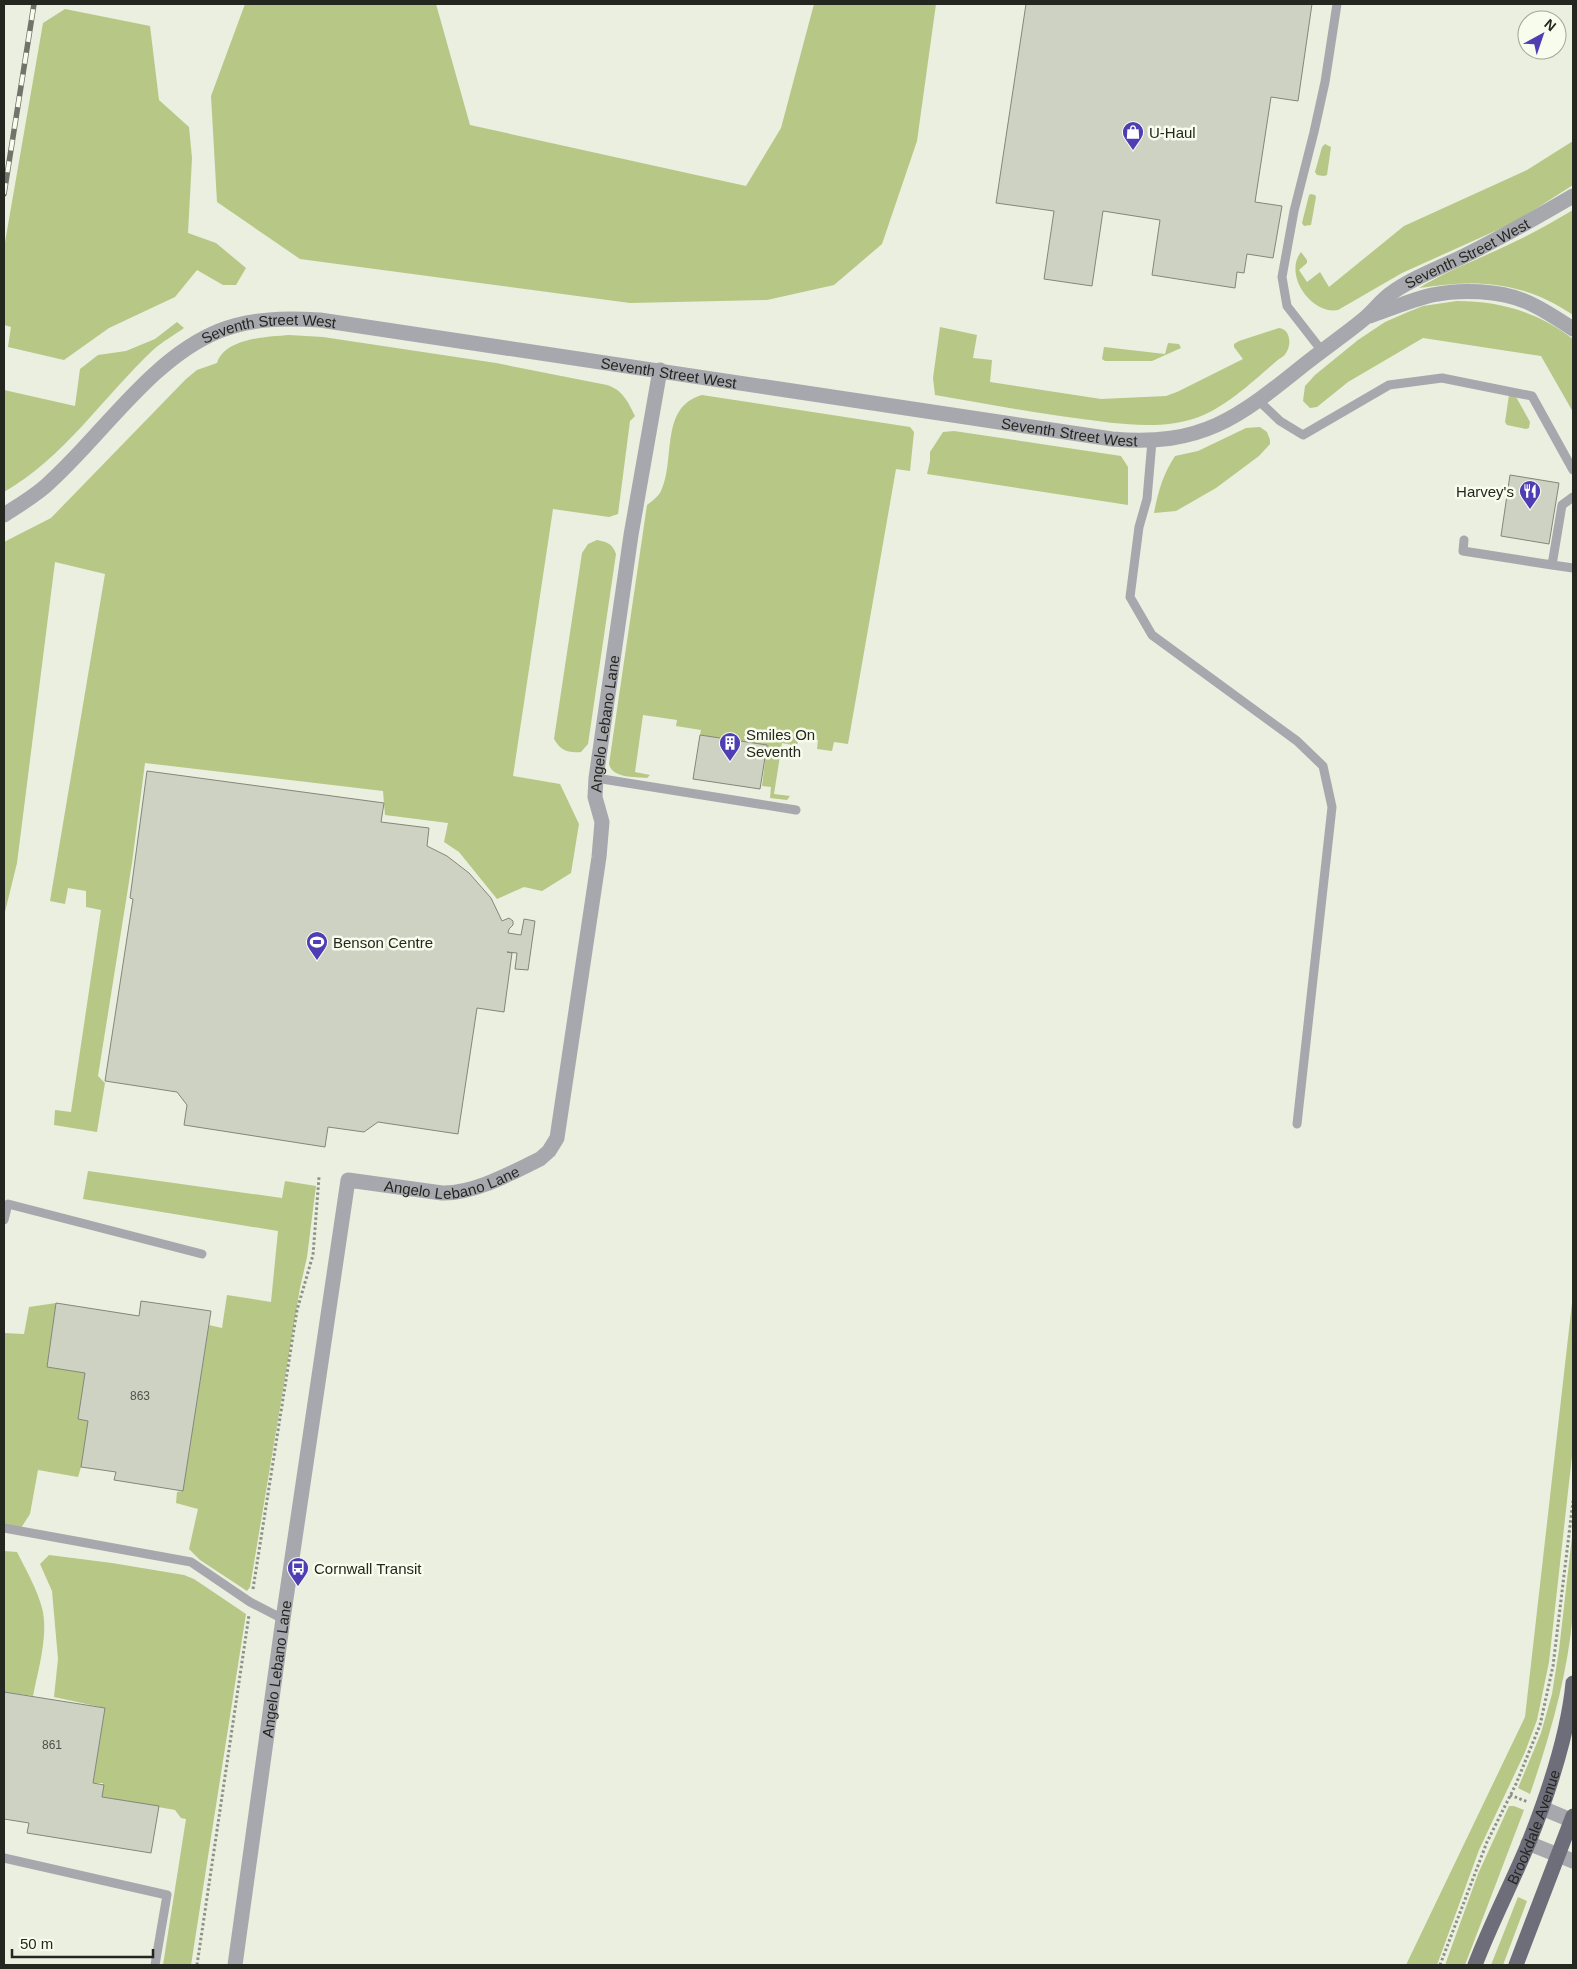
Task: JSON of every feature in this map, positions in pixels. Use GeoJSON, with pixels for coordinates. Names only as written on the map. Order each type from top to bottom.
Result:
{"type":"FeatureCollection","features":[{"type":"Feature","properties":{"kind":"main road","name":"Brookdale Avenue"},"geometry":{"type":"LineString","coordinates":[[1475,1965],[1542,1808],[1570,1710],[1573,1683]]}},
{"type":"Feature","properties":{"kind":"main road"},"geometry":{"type":"LineString","coordinates":[[1516,1965],[1573,1819]]}},
{"type":"Feature","properties":{"kind":"street","name":"Seventh Street West"},"geometry":{"type":"LineString","coordinates":[[4,515],[49,484],[163,365],[219,331],[248,322],[281,318],[320,320],[1112,439],[1152,441],[1176,439],[1198,433],[1230,419],[1259,401],[1366,317],[1389,294],[1418,277],[1510,232],[1573,196]]}},
{"type":"Feature","properties":{"kind":"street","name":"Seventh Street West"},"geometry":{"type":"LineString","coordinates":[[1366,317],[1432,296],[1461,291],[1492,293],[1525,301],[1554,316],[1573,329]]}},
{"type":"Feature","properties":{"kind":"street","name":"Angelo Lebano Lane"},"geometry":{"type":"LineString","coordinates":[[235,1965],[283,1619],[348,1180],[442,1193],[455,1193],[468,1190],[540,1159],[554,1145],[557,1138],[598,864],[602,822],[595,797],[596,778],[631,535],[660,370]]}},
{"type":"Feature","properties":{"kind":"street"},"geometry":{"type":"LineString","coordinates":[[1542,1808],[1573,1819]]}},
{"type":"Feature","properties":{"kind":"street"},"geometry":{"type":"LineString","coordinates":[[1528,1843],[1573,1861]]}},
{"type":"Feature","properties":{"kind":"lane"},"geometry":{"type":"LineString","coordinates":[[1322,351],[1287,306],[1282,277],[1294,211],[1323,90],[1337,4]]}},
{"type":"Feature","properties":{"kind":"lane"},"geometry":{"type":"LineString","coordinates":[[1259,401],[1280,421],[1303,436],[1389,385],[1442,378],[1532,396],[1573,470]]}},
{"type":"Feature","properties":{"kind":"lane"},"geometry":{"type":"LineString","coordinates":[[1152,441],[1147,499],[1139,527],[1130,597],[1152,636],[1297,741],[1323,766],[1332,807],[1297,1124]]}},
{"type":"Feature","properties":{"kind":"lane"},"geometry":{"type":"LineString","coordinates":[[1552,565],[1562,504],[1573,497]]}},
{"type":"Feature","properties":{"kind":"lane"},"geometry":{"type":"LineString","coordinates":[[1464,540],[1462,551],[1573,568]]}},
{"type":"Feature","properties":{"kind":"lane"},"geometry":{"type":"LineString","coordinates":[[596,778],[796,810]]}},
{"type":"Feature","properties":{"kind":"lane"},"geometry":{"type":"LineString","coordinates":[[4,1220],[8,1204],[202,1254]]}},
{"type":"Feature","properties":{"kind":"lane"},"geometry":{"type":"LineString","coordinates":[[4,1528],[191,1562],[250,1602],[283,1619]]}},
{"type":"Feature","properties":{"kind":"lane"},"geometry":{"type":"LineString","coordinates":[[4,1858],[167,1895],[155,1965]]}},
{"type":"Feature","properties":{"kind":"path"},"geometry":{"type":"LineString","coordinates":[[196,1965],[296,1310],[313,1255],[319,1176]]}},
{"type":"Feature","properties":{"kind":"path"},"geometry":{"type":"LineString","coordinates":[[1440,1965],[1488,1842],[1516,1784],[1540,1725],[1553,1666],[1573,1500]]}},
{"type":"Feature","properties":{"kind":"green space"},"geometry":{"type":"Polygon","coordinates":[[[245,4],[436,4],[470,125],[746,186],[781,128],[814,4],[936,4],[917,141],[882,244],[834,285],[767,300],[630,303],[300,259],[217,202],[211,96],[245,4]]]}},
{"type":"Feature","properties":{"kind":"green space"},"geometry":{"type":"Polygon","coordinates":[[[65,9],[150,26],[159,100],[189,127],[192,158],[188,233],[216,243],[246,268],[236,285],[223,285],[197,270],[175,297],[109,328],[64,360],[8,347],[11,327],[4,325],[4,248],[43,23],[65,9]]]}},
{"type":"Feature","properties":{"kind":"green space"},"geometry":{"type":"Polygon","coordinates":[[[1573,141],[1573,185],[1515,222],[1402,273],[1338,310],[1328,310],[1319,306],[1303,292],[1298,282],[1296,271],[1296,261],[1301,252],[1307,263],[1299,270],[1307,282],[1320,272],[1329,287],[1404,226],[1527,170],[1573,141]]]}},
{"type":"Feature","properties":{"kind":"green space"},"geometry":{"type":"Polygon","coordinates":[[[1325,144],[1331,147],[1327,175],[1317,175],[1315,172],[1322,147],[1325,144]]]}},
{"type":"Feature","properties":{"kind":"green space"},"geometry":{"type":"Polygon","coordinates":[[[1311,194],[1316,197],[1311,225],[1304,226],[1302,223],[1309,195],[1311,194]]]}},
{"type":"Feature","properties":{"kind":"green space"},"geometry":{"type":"Polygon","coordinates":[[[1573,210],[1573,315],[1536,295],[1499,285],[1460,284],[1419,288],[1525,237],[1573,210]]]}},
{"type":"Feature","properties":{"kind":"green space"},"geometry":{"type":"Polygon","coordinates":[[[1457,301],[1488,303],[1518,310],[1546,322],[1573,339],[1573,412],[1541,356],[1423,338],[1348,382],[1317,407],[1310,408],[1303,401],[1305,386],[1315,375],[1358,340],[1385,322],[1423,306],[1457,301]]]}},
{"type":"Feature","properties":{"kind":"green space"},"geometry":{"type":"Polygon","coordinates":[[[177,322],[184,328],[153,350],[46,462],[4,492],[4,390],[75,406],[80,369],[98,355],[126,351],[155,339],[177,322]]]}},
{"type":"Feature","properties":{"kind":"green space"},"geometry":{"type":"Polygon","coordinates":[[[940,327],[977,335],[973,358],[992,360],[990,382],[1101,399],[1166,396],[1177,392],[1243,359],[1234,347],[1234,344],[1279,328],[1288,334],[1289,345],[1284,356],[1219,407],[1196,418],[1181,422],[1136,425],[1057,416],[935,395],[933,378],[940,327]]]}},
{"type":"Feature","properties":{"kind":"green space"},"geometry":{"type":"Polygon","coordinates":[[[289,335],[323,337],[496,363],[607,385],[621,393],[630,406],[635,416],[630,421],[618,514],[609,517],[553,509],[513,776],[560,784],[579,824],[571,873],[542,891],[524,887],[497,899],[459,852],[444,842],[448,823],[385,815],[383,791],[145,763],[132,863],[98,1076],[105,1083],[97,1132],[54,1125],[55,1110],[71,1112],[101,910],[86,907],[86,891],[68,888],[65,904],[50,901],[105,574],[55,562],[17,863],[4,916],[4,542],[51,518],[186,379],[197,370],[217,363],[221,355],[228,348],[247,340],[289,335]]]}},
{"type":"Feature","properties":{"kind":"green space"},"geometry":{"type":"Polygon","coordinates":[[[1168,343],[1179,344],[1181,348],[1152,361],[1105,361],[1102,359],[1104,347],[1165,354],[1168,343]]]}},
{"type":"Feature","properties":{"kind":"green space"},"geometry":{"type":"Polygon","coordinates":[[[702,395],[910,427],[914,432],[910,471],[896,469],[848,744],[834,742],[832,751],[817,749],[818,740],[799,737],[797,746],[782,743],[774,794],[790,796],[787,800],[770,798],[771,787],[762,786],[767,745],[700,735],[701,730],[676,726],[677,720],[643,715],[635,772],[650,775],[647,778],[619,774],[611,769],[609,764],[647,505],[661,491],[668,465],[674,422],[680,411],[689,401],[702,395]]]}},
{"type":"Feature","properties":{"kind":"green space"},"geometry":{"type":"Polygon","coordinates":[[[1509,395],[1515,395],[1530,422],[1529,428],[1507,425],[1505,422],[1509,395]]]}},
{"type":"Feature","properties":{"kind":"green space"},"geometry":{"type":"Polygon","coordinates":[[[1260,427],[1267,432],[1270,444],[1259,456],[1216,488],[1176,511],[1154,513],[1162,483],[1175,456],[1198,451],[1246,428],[1260,427]]]}},
{"type":"Feature","properties":{"kind":"green space"},"geometry":{"type":"Polygon","coordinates":[[[954,431],[1121,456],[1128,467],[1128,505],[927,474],[930,452],[943,432],[954,431]]]}},
{"type":"Feature","properties":{"kind":"green space"},"geometry":{"type":"Polygon","coordinates":[[[597,540],[609,544],[613,547],[616,554],[588,744],[581,752],[572,752],[562,749],[554,739],[582,553],[588,544],[597,540]]]}},
{"type":"Feature","properties":{"kind":"green space"},"geometry":{"type":"Polygon","coordinates":[[[88,1171],[282,1198],[285,1181],[316,1186],[307,1257],[300,1288],[250,1587],[247,1591],[200,1560],[189,1549],[198,1509],[176,1503],[177,1492],[183,1491],[209,1325],[222,1328],[227,1295],[271,1302],[278,1231],[83,1199],[88,1171]]]}},
{"type":"Feature","properties":{"kind":"green space"},"geometry":{"type":"Polygon","coordinates":[[[1573,1294],[1573,1447],[1549,1662],[1537,1720],[1525,1752],[1479,1850],[1437,1965],[1406,1965],[1525,1717],[1573,1294]]]}},
{"type":"Feature","properties":{"kind":"green space"},"geometry":{"type":"Polygon","coordinates":[[[56,1303],[47,1367],[85,1373],[78,1419],[88,1421],[81,1467],[78,1477],[38,1470],[30,1514],[21,1528],[4,1525],[4,1333],[24,1334],[29,1307],[56,1303]]]}},
{"type":"Feature","properties":{"kind":"green space"},"geometry":{"type":"Polygon","coordinates":[[[1573,1528],[1574,1602],[1571,1635],[1551,1727],[1530,1794],[1518,1788],[1541,1733],[1552,1694],[1573,1528]]]}},
{"type":"Feature","properties":{"kind":"green space"},"geometry":{"type":"Polygon","coordinates":[[[4,1551],[17,1552],[40,1601],[44,1618],[44,1640],[33,1696],[4,1692],[4,1551]]]}},
{"type":"Feature","properties":{"kind":"green space"},"geometry":{"type":"Polygon","coordinates":[[[49,1555],[184,1575],[194,1579],[246,1614],[191,1965],[163,1965],[186,1819],[181,1818],[175,1810],[102,1797],[103,1783],[93,1783],[105,1708],[54,1697],[58,1659],[52,1591],[40,1564],[49,1555]]]}},
{"type":"Feature","properties":{"kind":"green space"},"geometry":{"type":"Polygon","coordinates":[[[1509,1806],[1524,1810],[1465,1965],[1445,1965],[1478,1874],[1509,1806]]]}},
{"type":"Feature","properties":{"kind":"green space"},"geometry":{"type":"Polygon","coordinates":[[[1518,1897],[1527,1901],[1503,1965],[1491,1965],[1518,1897]]]}},
{"type":"Feature","properties":{"kind":"building","name":"U-Haul"},"geometry":{"type":"Polygon","coordinates":[[[1026,4],[1312,4],[1298,101],[1271,97],[1255,202],[1282,206],[1273,258],[1247,254],[1244,273],[1237,272],[1235,288],[1152,275],[1160,220],[1103,211],[1092,286],[1044,279],[1054,211],[996,203],[1026,4]]]}},
{"type":"Feature","properties":{"kind":"building","name":"Harvey's"},"geometry":{"type":"Polygon","coordinates":[[[1510,475],[1559,483],[1549,544],[1501,536],[1510,475]]]}},
{"type":"Feature","properties":{"kind":"building","name":"Smiles On Seventh"},"geometry":{"type":"Polygon","coordinates":[[[700,735],[767,745],[760,789],[693,779],[700,735]]]}},
{"type":"Feature","properties":{"kind":"building","name":"Benson Centre"},"geometry":{"type":"Polygon","coordinates":[[[147,771],[384,803],[381,822],[429,828],[427,846],[447,856],[469,873],[491,898],[502,921],[509,918],[513,921],[513,925],[508,933],[521,935],[524,919],[535,921],[528,970],[515,969],[517,953],[507,952],[512,953],[504,1012],[477,1008],[458,1134],[378,1122],[364,1132],[328,1127],[325,1147],[184,1125],[187,1105],[177,1092],[105,1081],[133,899],[130,898],[147,771]]]}},
{"type":"Feature","properties":{"kind":"building"},"geometry":{"type":"Polygon","coordinates":[[[141,1301],[211,1311],[183,1491],[114,1480],[116,1472],[81,1467],[88,1421],[78,1419],[85,1373],[47,1367],[56,1303],[139,1316],[141,1301]]]}},
{"type":"Feature","properties":{"kind":"building"},"geometry":{"type":"Polygon","coordinates":[[[4,1692],[105,1708],[93,1783],[104,1785],[102,1797],[159,1806],[151,1853],[27,1833],[29,1823],[4,1819],[4,1692]]]}},
{"type":"Feature","properties":{"kind":"railway"},"geometry":{"type":"LineString","coordinates":[[4,194],[34,4]]}},
{"type":"Feature","properties":{"kind":"place","name":"U-Haul"},"geometry":{"type":"Point","coordinates":[1133,151]}},
{"type":"Feature","properties":{"kind":"place","name":"Harvey's"},"geometry":{"type":"Point","coordinates":[1530,510]}},
{"type":"Feature","properties":{"kind":"place","name":"Smiles On Seventh"},"geometry":{"type":"Point","coordinates":[730,762]}},
{"type":"Feature","properties":{"kind":"place","name":"Benson Centre"},"geometry":{"type":"Point","coordinates":[317,961]}},
{"type":"Feature","properties":{"kind":"place","name":"Cornwall Transit"},"geometry":{"type":"Point","coordinates":[298,1587]}}]}
